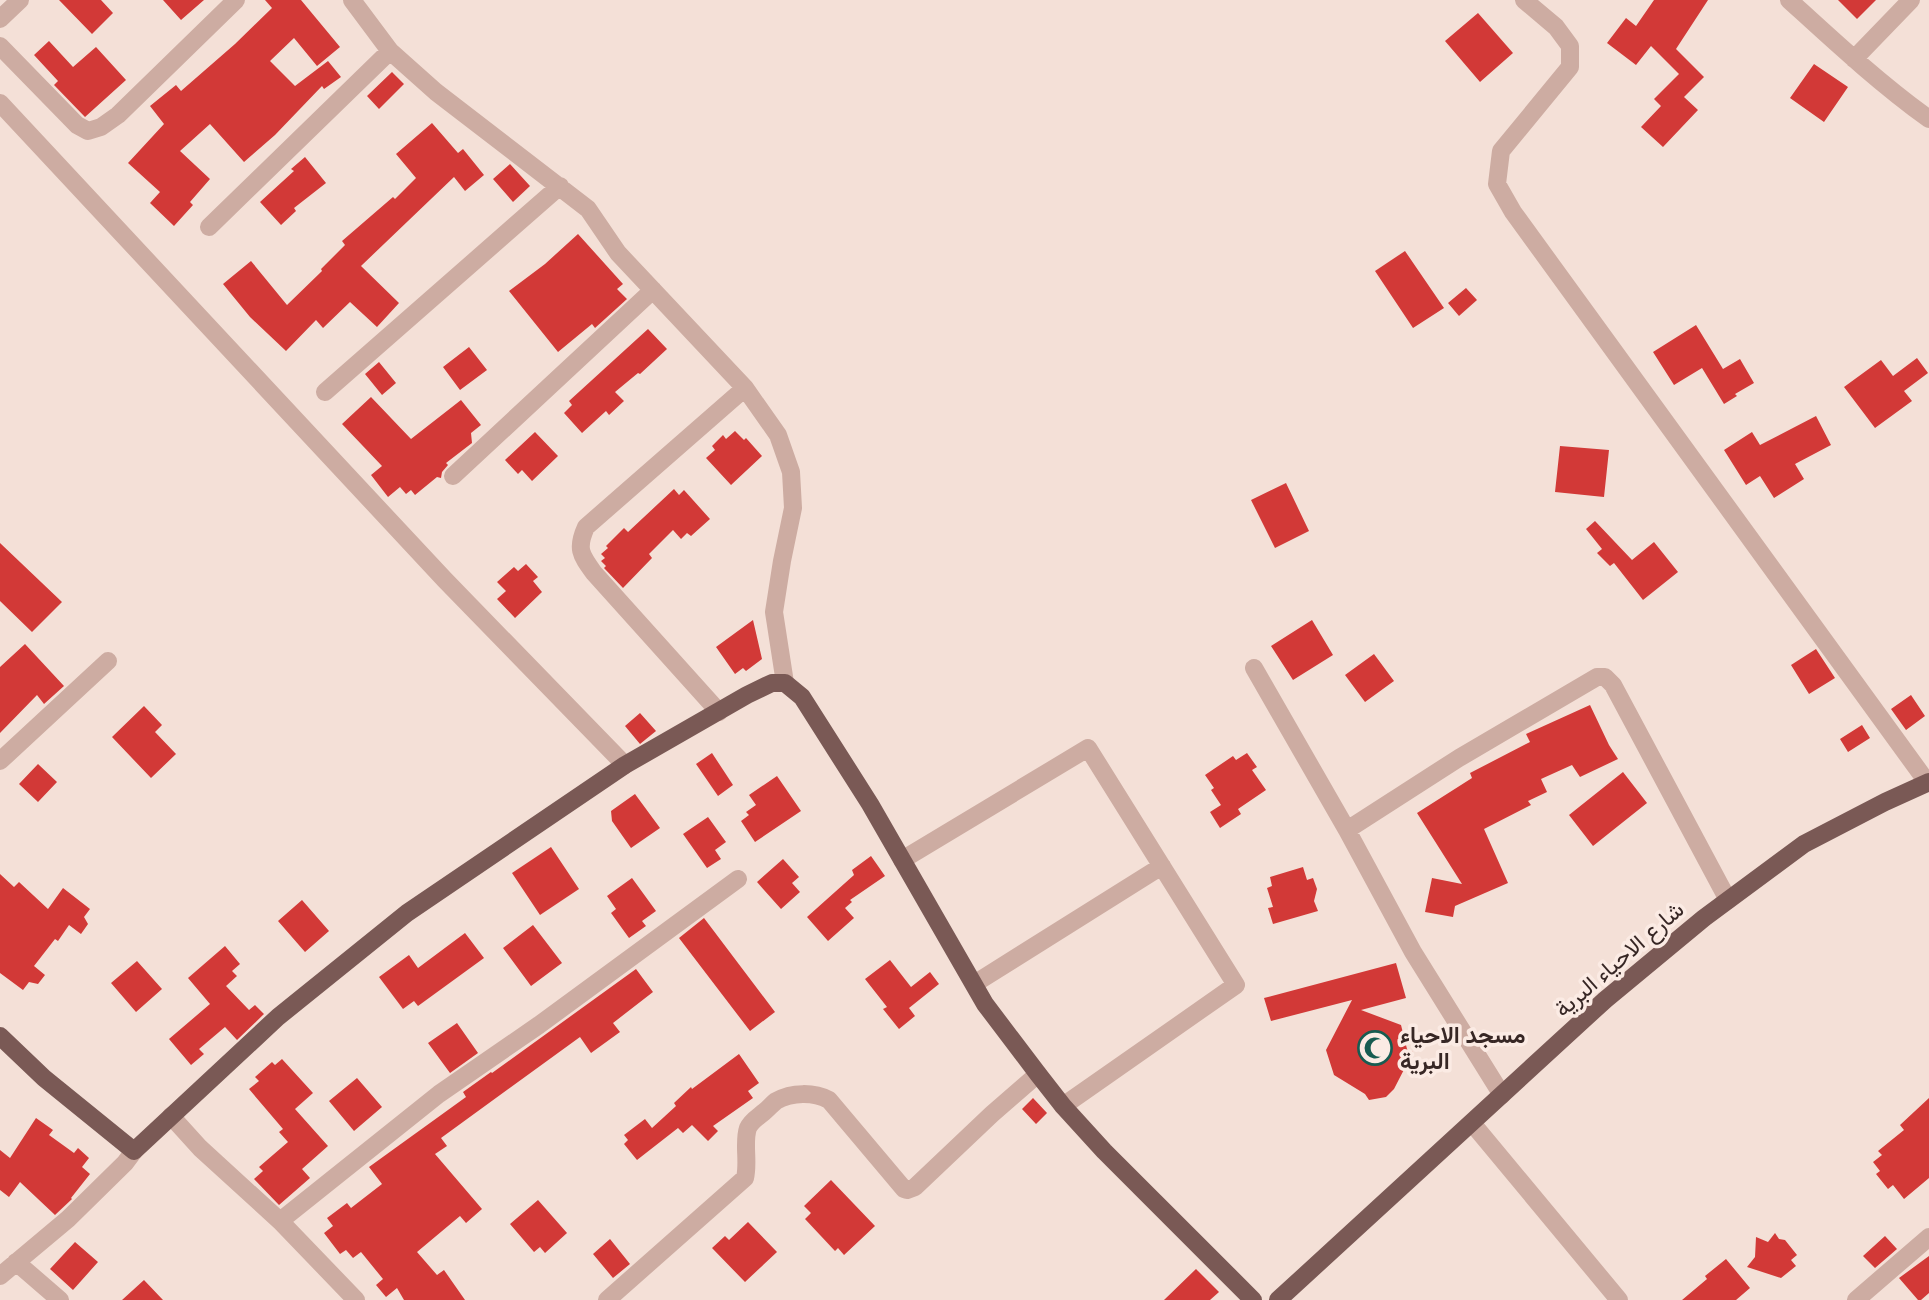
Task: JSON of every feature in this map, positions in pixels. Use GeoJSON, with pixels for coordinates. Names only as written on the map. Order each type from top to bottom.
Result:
{"type":"FeatureCollection","features":[{"type":"Feature","properties":{"kind":"main road"},"geometry":{"type":"LineString","coordinates":[[0,1036],[44,1078],[134,1151],[278,1017],[447,884],[508,846],[625,765],[772,683],[785,683],[802,697],[870,804],[985,1004],[1038,1074],[1104,1151],[1253,1300]]}},
{"type":"Feature","properties":{"kind":"main road","name":"شارع الاحياء البرية"},"geometry":{"type":"LineString","coordinates":[[1278,1300],[1605,1000],[1704,918],[1804,844],[1928,782]]}},
{"type":"Feature","properties":{"kind":"street"},"geometry":{"type":"LineString","coordinates":[[0,19],[20,0]]}},
{"type":"Feature","properties":{"kind":"street"},"geometry":{"type":"LineString","coordinates":[[0,46],[77,125],[88,131],[101,127],[118,115],[236,0]]}},
{"type":"Feature","properties":{"kind":"street"},"geometry":{"type":"LineString","coordinates":[[352,0],[390,51],[436,92],[588,209],[618,253],[745,388],[778,435],[791,472],[793,508],[774,612],[785,683]]}},
{"type":"Feature","properties":{"kind":"street"},"geometry":{"type":"LineString","coordinates":[[1524,0],[1556,27],[1570,46],[1570,67],[1501,151],[1497,184],[1513,212],[1928,782]]}},
{"type":"Feature","properties":{"kind":"street"},"geometry":{"type":"LineString","coordinates":[[1789,0],[1854,59],[1929,119]]}},
{"type":"Feature","properties":{"kind":"street"},"geometry":{"type":"LineString","coordinates":[[1854,59],[1911,0]]}},
{"type":"Feature","properties":{"kind":"street"},"geometry":{"type":"LineString","coordinates":[[209,227],[390,51]]}},
{"type":"Feature","properties":{"kind":"street"},"geometry":{"type":"LineString","coordinates":[[0,103],[446,580],[625,765]]}},
{"type":"Feature","properties":{"kind":"street"},"geometry":{"type":"LineString","coordinates":[[324,392],[560,186]]}},
{"type":"Feature","properties":{"kind":"street"},"geometry":{"type":"LineString","coordinates":[[453,476],[653,290]]}},
{"type":"Feature","properties":{"kind":"street"},"geometry":{"type":"LineString","coordinates":[[719,712],[594,573],[582,556],[580,540],[586,527],[745,388]]}},
{"type":"Feature","properties":{"kind":"street"},"geometry":{"type":"LineString","coordinates":[[0,761],[107,661]]}},
{"type":"Feature","properties":{"kind":"street"},"geometry":{"type":"LineString","coordinates":[[1254,668],[1413,952],[1502,1096]]}},
{"type":"Feature","properties":{"kind":"street"},"geometry":{"type":"LineString","coordinates":[[1346,830],[1597,677],[1605,677],[1613,685],[1728,900]]}},
{"type":"Feature","properties":{"kind":"street"},"geometry":{"type":"LineString","coordinates":[[902,860],[1088,748],[1236,985],[1063,1106]]}},
{"type":"Feature","properties":{"kind":"street"},"geometry":{"type":"LineString","coordinates":[[974,984],[1162,866]]}},
{"type":"Feature","properties":{"kind":"street"},"geometry":{"type":"LineString","coordinates":[[280,1221],[439,1094],[539,1025],[738,878]]}},
{"type":"Feature","properties":{"kind":"street"},"geometry":{"type":"LineString","coordinates":[[607,1300],[745,1178],[748,1166],[748,1128],[776,1101],[810,1094],[829,1100],[904,1189],[908,1190],[915,1187],[1038,1074]]}},
{"type":"Feature","properties":{"kind":"street"},"geometry":{"type":"LineString","coordinates":[[171,1116],[200,1148],[280,1221],[356,1300]]}},
{"type":"Feature","properties":{"kind":"street"},"geometry":{"type":"LineString","coordinates":[[1472,1123],[1619,1300]]}},
{"type":"Feature","properties":{"kind":"street"},"geometry":{"type":"LineString","coordinates":[[0,1276],[68,1219],[134,1151]]}},
{"type":"Feature","properties":{"kind":"street"},"geometry":{"type":"LineString","coordinates":[[1856,1300],[1929,1237]]}},
{"type":"Feature","properties":{"kind":"street"},"geometry":{"type":"LineString","coordinates":[[16,1262],[60,1300]]}},
{"type":"Feature","properties":{"kind":"building"},"geometry":{"type":"Polygon","coordinates":[[[59,0],[101,0],[113,13],[92,34],[59,0]]]}},
{"type":"Feature","properties":{"kind":"building"},"geometry":{"type":"Polygon","coordinates":[[[163,0],[204,0],[181,20],[163,0]]]}},
{"type":"Feature","properties":{"kind":"building"},"geometry":{"type":"Polygon","coordinates":[[[265,0],[301,0],[340,47],[317,66],[294,38],[270,61],[295,86],[328,61],[341,77],[324,89],[322,86],[275,135],[244,162],[210,124],[180,151],[210,179],[190,202],[193,205],[174,226],[150,203],[160,192],[128,163],[164,124],[150,106],[176,85],[181,91],[235,44],[272,8],[265,0]]]}},
{"type":"Feature","properties":{"kind":"building"},"geometry":{"type":"Polygon","coordinates":[[[1654,0],[1708,0],[1676,49],[1704,77],[1684,97],[1698,110],[1663,147],[1641,127],[1661,106],[1654,99],[1679,74],[1651,46],[1636,65],[1607,43],[1626,18],[1636,26],[1654,0]]]}},
{"type":"Feature","properties":{"kind":"building"},"geometry":{"type":"Polygon","coordinates":[[[1838,0],[1876,0],[1857,19],[1838,0]]]}},
{"type":"Feature","properties":{"kind":"building"},"geometry":{"type":"Polygon","coordinates":[[[1478,13],[1513,53],[1480,82],[1445,41],[1478,13]]]}},
{"type":"Feature","properties":{"kind":"building"},"geometry":{"type":"Polygon","coordinates":[[[49,41],[73,67],[96,47],[126,80],[85,117],[54,85],[58,81],[34,55],[49,41]]]}},
{"type":"Feature","properties":{"kind":"building"},"geometry":{"type":"Polygon","coordinates":[[[1814,64],[1848,87],[1824,122],[1790,98],[1814,64]]]}},
{"type":"Feature","properties":{"kind":"building"},"geometry":{"type":"Polygon","coordinates":[[[392,72],[404,84],[379,109],[367,96],[392,72]]]}},
{"type":"Feature","properties":{"kind":"building"},"geometry":{"type":"Polygon","coordinates":[[[432,123],[458,153],[463,149],[484,175],[465,191],[454,177],[361,266],[399,303],[377,327],[350,302],[323,328],[316,320],[286,351],[250,317],[223,284],[251,261],[287,305],[345,245],[342,241],[393,197],[395,199],[416,178],[396,154],[432,123]]]}},
{"type":"Feature","properties":{"kind":"building"},"geometry":{"type":"Polygon","coordinates":[[[305,157],[326,183],[294,208],[296,211],[281,225],[260,202],[294,171],[291,169],[305,157]]]}},
{"type":"Feature","properties":{"kind":"building"},"geometry":{"type":"Polygon","coordinates":[[[510,164],[530,186],[513,202],[493,179],[510,164]]]}},
{"type":"Feature","properties":{"kind":"building"},"geometry":{"type":"Polygon","coordinates":[[[578,234],[623,284],[617,289],[627,299],[595,328],[592,324],[558,352],[509,291],[545,264],[578,234]]]}},
{"type":"Feature","properties":{"kind":"building"},"geometry":{"type":"Polygon","coordinates":[[[1405,251],[1444,308],[1413,328],[1375,271],[1405,251]]]}},
{"type":"Feature","properties":{"kind":"building"},"geometry":{"type":"Polygon","coordinates":[[[1466,288],[1477,300],[1459,316],[1448,303],[1466,288]]]}},
{"type":"Feature","properties":{"kind":"building"},"geometry":{"type":"Polygon","coordinates":[[[1696,325],[1723,369],[1740,359],[1754,383],[1724,404],[1702,368],[1674,385],[1653,352],[1696,325]]]}},
{"type":"Feature","properties":{"kind":"building"},"geometry":{"type":"Polygon","coordinates":[[[648,329],[667,349],[615,392],[624,401],[609,415],[606,411],[582,433],[564,413],[572,405],[569,401],[648,329]]]}},
{"type":"Feature","properties":{"kind":"building"},"geometry":{"type":"Polygon","coordinates":[[[469,347],[487,370],[460,390],[443,367],[469,347]]]}},
{"type":"Feature","properties":{"kind":"building"},"geometry":{"type":"Polygon","coordinates":[[[1917,358],[1928,373],[1904,391],[1912,401],[1875,428],[1844,387],[1881,360],[1893,376],[1917,358]]]}},
{"type":"Feature","properties":{"kind":"building"},"geometry":{"type":"Polygon","coordinates":[[[379,362],[396,383],[382,395],[365,374],[379,362]]]}},
{"type":"Feature","properties":{"kind":"building"},"geometry":{"type":"Polygon","coordinates":[[[371,397],[411,439],[461,400],[481,425],[471,433],[472,443],[446,463],[448,465],[441,478],[437,477],[415,495],[411,490],[406,494],[400,487],[388,497],[371,475],[382,466],[342,424],[371,397]]]}},
{"type":"Feature","properties":{"kind":"building"},"geometry":{"type":"Polygon","coordinates":[[[1816,416],[1831,445],[1795,464],[1804,479],[1774,498],[1760,476],[1746,485],[1724,450],[1752,432],[1760,445],[1816,416]]]}},
{"type":"Feature","properties":{"kind":"building"},"geometry":{"type":"Polygon","coordinates":[[[735,431],[744,440],[746,438],[762,456],[731,485],[706,458],[715,450],[712,446],[723,435],[726,439],[735,431]]]}},
{"type":"Feature","properties":{"kind":"building"},"geometry":{"type":"Polygon","coordinates":[[[535,432],[558,456],[532,481],[522,470],[518,474],[505,460],[535,432]]]}},
{"type":"Feature","properties":{"kind":"building"},"geometry":{"type":"Polygon","coordinates":[[[1560,446],[1609,450],[1604,497],[1555,492],[1560,446]]]}},
{"type":"Feature","properties":{"kind":"building"},"geometry":{"type":"Polygon","coordinates":[[[1286,483],[1309,531],[1275,548],[1251,500],[1286,483]]]}},
{"type":"Feature","properties":{"kind":"building"},"geometry":{"type":"Polygon","coordinates":[[[674,489],[679,495],[684,490],[710,519],[691,536],[687,533],[681,539],[673,530],[649,554],[652,558],[623,588],[604,568],[606,566],[601,561],[605,558],[601,554],[624,528],[628,532],[674,489]]]}},
{"type":"Feature","properties":{"kind":"building"},"geometry":{"type":"Polygon","coordinates":[[[1595,521],[1632,560],[1654,542],[1678,572],[1643,600],[1614,563],[1610,566],[1597,553],[1602,549],[1586,529],[1595,521]]]}},
{"type":"Feature","properties":{"kind":"building"},"geometry":{"type":"Polygon","coordinates":[[[0,543],[62,602],[32,632],[0,601],[0,543]]]}},
{"type":"Feature","properties":{"kind":"building"},"geometry":{"type":"Polygon","coordinates":[[[526,564],[538,577],[533,581],[542,592],[515,618],[497,599],[506,591],[497,582],[514,567],[518,571],[526,564]]]}},
{"type":"Feature","properties":{"kind":"building"},"geometry":{"type":"Polygon","coordinates":[[[753,620],[762,659],[746,671],[743,668],[735,674],[716,647],[753,620]]]}},
{"type":"Feature","properties":{"kind":"building"},"geometry":{"type":"Polygon","coordinates":[[[1312,620],[1333,655],[1293,680],[1271,646],[1312,620]]]}},
{"type":"Feature","properties":{"kind":"building"},"geometry":{"type":"Polygon","coordinates":[[[25,644],[64,686],[44,704],[37,695],[0,733],[0,667],[25,644]]]}},
{"type":"Feature","properties":{"kind":"building"},"geometry":{"type":"Polygon","coordinates":[[[1816,649],[1835,678],[1809,694],[1791,665],[1816,649]]]}},
{"type":"Feature","properties":{"kind":"building"},"geometry":{"type":"Polygon","coordinates":[[[1374,654],[1394,681],[1365,702],[1345,675],[1374,654]]]}},
{"type":"Feature","properties":{"kind":"building"},"geometry":{"type":"Polygon","coordinates":[[[1911,695],[1925,716],[1906,730],[1891,709],[1911,695]]]}},
{"type":"Feature","properties":{"kind":"building"},"geometry":{"type":"Polygon","coordinates":[[[1590,705],[1618,759],[1580,777],[1572,765],[1541,779],[1547,792],[1528,801],[1531,805],[1484,829],[1508,883],[1455,906],[1453,917],[1425,912],[1432,878],[1462,884],[1417,813],[1472,778],[1470,773],[1530,742],[1526,734],[1590,705]]]}},
{"type":"Feature","properties":{"kind":"building"},"geometry":{"type":"Polygon","coordinates":[[[144,706],[162,725],[155,732],[176,754],[151,778],[112,737],[144,706]]]}},
{"type":"Feature","properties":{"kind":"building"},"geometry":{"type":"Polygon","coordinates":[[[640,713],[656,731],[640,744],[625,726],[640,713]]]}},
{"type":"Feature","properties":{"kind":"building"},"geometry":{"type":"Polygon","coordinates":[[[1862,725],[1870,738],[1848,752],[1840,739],[1862,725]]]}},
{"type":"Feature","properties":{"kind":"building"},"geometry":{"type":"Polygon","coordinates":[[[712,753],[733,785],[718,796],[696,764],[712,753]]]}},
{"type":"Feature","properties":{"kind":"building"},"geometry":{"type":"Polygon","coordinates":[[[1247,753],[1257,767],[1252,770],[1266,790],[1238,809],[1241,814],[1220,828],[1210,812],[1221,805],[1205,775],[1233,756],[1236,760],[1247,753]]]}},
{"type":"Feature","properties":{"kind":"building"},"geometry":{"type":"Polygon","coordinates":[[[38,764],[57,782],[38,802],[19,784],[38,764]]]}},
{"type":"Feature","properties":{"kind":"building"},"geometry":{"type":"Polygon","coordinates":[[[1623,772],[1647,803],[1593,846],[1569,815],[1623,772]]]}},
{"type":"Feature","properties":{"kind":"building"},"geometry":{"type":"Polygon","coordinates":[[[777,776],[801,811],[755,842],[741,821],[749,815],[746,812],[756,805],[749,795],[777,776]]]}},
{"type":"Feature","properties":{"kind":"building"},"geometry":{"type":"Polygon","coordinates":[[[635,794],[660,828],[631,848],[612,821],[611,811],[635,794]]]}},
{"type":"Feature","properties":{"kind":"building"},"geometry":{"type":"Polygon","coordinates":[[[708,817],[726,842],[715,850],[721,859],[707,868],[683,834],[708,817]]]}},
{"type":"Feature","properties":{"kind":"building"},"geometry":{"type":"Polygon","coordinates":[[[551,847],[579,889],[540,915],[512,873],[551,847]]]}},
{"type":"Feature","properties":{"kind":"building"},"geometry":{"type":"Polygon","coordinates":[[[871,856],[885,876],[850,900],[852,902],[845,908],[854,918],[828,941],[807,917],[854,875],[852,870],[871,856]]]}},
{"type":"Feature","properties":{"kind":"building"},"geometry":{"type":"Polygon","coordinates":[[[783,859],[799,877],[792,883],[800,892],[781,909],[757,882],[783,859]]]}},
{"type":"Feature","properties":{"kind":"building"},"geometry":{"type":"Polygon","coordinates":[[[1303,867],[1307,880],[1313,878],[1317,889],[1314,901],[1318,911],[1273,924],[1268,908],[1273,907],[1267,888],[1272,886],[1270,877],[1303,867]]]}},
{"type":"Feature","properties":{"kind":"building"},"geometry":{"type":"Polygon","coordinates":[[[0,874],[14,887],[19,882],[48,909],[63,888],[90,909],[84,917],[88,924],[81,934],[69,925],[34,966],[45,975],[38,984],[29,982],[23,990],[0,973],[0,874]]]}},
{"type":"Feature","properties":{"kind":"building"},"geometry":{"type":"Polygon","coordinates":[[[632,878],[656,911],[642,921],[646,926],[629,938],[611,913],[616,909],[607,896],[632,878]]]}},
{"type":"Feature","properties":{"kind":"building"},"geometry":{"type":"Polygon","coordinates":[[[302,900],[329,931],[305,952],[278,921],[302,900]]]}},
{"type":"Feature","properties":{"kind":"building"},"geometry":{"type":"Polygon","coordinates":[[[704,918],[775,1012],[750,1031],[679,938],[704,918]]]}},
{"type":"Feature","properties":{"kind":"building"},"geometry":{"type":"Polygon","coordinates":[[[533,925],[562,963],[531,986],[503,948],[533,925]]]}},
{"type":"Feature","properties":{"kind":"building"},"geometry":{"type":"Polygon","coordinates":[[[465,933],[484,958],[418,1006],[414,1001],[403,1009],[379,977],[409,955],[418,968],[465,933]]]}},
{"type":"Feature","properties":{"kind":"building"},"geometry":{"type":"Polygon","coordinates":[[[225,946],[240,964],[232,971],[237,976],[226,986],[249,1010],[255,1005],[264,1014],[237,1040],[225,1027],[199,1049],[204,1054],[191,1065],[169,1039],[210,1004],[188,978],[225,946]]]}},
{"type":"Feature","properties":{"kind":"building"},"geometry":{"type":"Polygon","coordinates":[[[890,960],[911,987],[930,972],[939,984],[909,1008],[915,1016],[899,1029],[883,1009],[887,1007],[865,979],[890,960]]]}},
{"type":"Feature","properties":{"kind":"building"},"geometry":{"type":"Polygon","coordinates":[[[137,961],[162,989],[136,1012],[111,983],[137,961]]]}},
{"type":"Feature","properties":{"kind":"building"},"geometry":{"type":"Polygon","coordinates":[[[1396,963],[1406,998],[1361,1010],[1401,1025],[1407,1049],[1413,1052],[1394,1089],[1386,1097],[1369,1100],[1365,1094],[1334,1075],[1326,1050],[1352,1000],[1271,1021],[1264,998],[1396,963]]]}},
{"type":"Feature","properties":{"kind":"building"},"geometry":{"type":"Polygon","coordinates":[[[636,969],[653,992],[613,1023],[620,1032],[591,1053],[580,1037],[441,1138],[447,1146],[435,1154],[482,1209],[466,1223],[460,1216],[417,1252],[437,1275],[444,1270],[465,1300],[404,1300],[397,1288],[386,1297],[376,1285],[383,1279],[361,1252],[353,1258],[346,1250],[340,1254],[324,1233],[333,1226],[327,1218],[347,1203],[351,1208],[382,1184],[369,1167],[466,1097],[463,1092],[636,969]]]}},
{"type":"Feature","properties":{"kind":"building"},"geometry":{"type":"Polygon","coordinates":[[[457,1023],[478,1053],[450,1073],[428,1043],[457,1023]]]}},
{"type":"Feature","properties":{"kind":"building"},"geometry":{"type":"Polygon","coordinates":[[[739,1054],[759,1083],[748,1091],[753,1098],[713,1126],[718,1131],[708,1141],[692,1125],[683,1133],[678,1128],[637,1160],[624,1144],[628,1140],[624,1135],[645,1119],[652,1128],[676,1106],[674,1103],[691,1087],[692,1089],[739,1054]]]}},
{"type":"Feature","properties":{"kind":"building"},"geometry":{"type":"Polygon","coordinates":[[[282,1059],[313,1093],[295,1109],[328,1146],[302,1169],[310,1178],[279,1205],[254,1179],[263,1171],[259,1167],[288,1142],[279,1132],[283,1129],[249,1089],[259,1081],[255,1077],[272,1062],[275,1065],[282,1059]]]}},
{"type":"Feature","properties":{"kind":"building"},"geometry":{"type":"Polygon","coordinates":[[[357,1078],[382,1107],[354,1131],[329,1101],[357,1078]]]}},
{"type":"Feature","properties":{"kind":"building"},"geometry":{"type":"Polygon","coordinates":[[[1033,1098],[1047,1113],[1036,1124],[1022,1109],[1033,1098]]]}},
{"type":"Feature","properties":{"kind":"building"},"geometry":{"type":"Polygon","coordinates":[[[1929,1098],[1929,1178],[1904,1199],[1893,1185],[1888,1189],[1876,1174],[1880,1171],[1873,1162],[1882,1155],[1878,1151],[1904,1130],[1900,1125],[1929,1098]]]}},
{"type":"Feature","properties":{"kind":"building"},"geometry":{"type":"Polygon","coordinates":[[[36,1118],[53,1130],[49,1135],[74,1153],[78,1148],[89,1158],[82,1167],[90,1174],[72,1199],[55,1215],[20,1182],[9,1197],[0,1190],[0,1150],[10,1158],[36,1118]]]}},
{"type":"Feature","properties":{"kind":"building"},"geometry":{"type":"Polygon","coordinates":[[[831,1180],[875,1226],[844,1255],[838,1248],[835,1251],[805,1219],[811,1213],[804,1206],[831,1180]]]}},
{"type":"Feature","properties":{"kind":"building"},"geometry":{"type":"Polygon","coordinates":[[[538,1200],[567,1233],[545,1253],[540,1247],[534,1252],[510,1224],[538,1200]]]}},
{"type":"Feature","properties":{"kind":"building"},"geometry":{"type":"Polygon","coordinates":[[[748,1222],[777,1252],[745,1282],[712,1248],[725,1236],[729,1240],[748,1222]]]}},
{"type":"Feature","properties":{"kind":"building"},"geometry":{"type":"Polygon","coordinates":[[[1775,1233],[1779,1239],[1785,1240],[1797,1255],[1791,1260],[1796,1266],[1781,1278],[1747,1267],[1755,1257],[1756,1237],[1768,1242],[1775,1233]]]}},
{"type":"Feature","properties":{"kind":"building"},"geometry":{"type":"Polygon","coordinates":[[[1885,1236],[1897,1249],[1875,1268],[1863,1256],[1885,1236]]]}},
{"type":"Feature","properties":{"kind":"building"},"geometry":{"type":"Polygon","coordinates":[[[610,1239],[630,1264],[613,1278],[593,1254],[610,1239]]]}},
{"type":"Feature","properties":{"kind":"building"},"geometry":{"type":"Polygon","coordinates":[[[75,1242],[98,1262],[73,1290],[50,1269],[75,1242]]]}},
{"type":"Feature","properties":{"kind":"building"},"geometry":{"type":"Polygon","coordinates":[[[1929,1256],[1929,1293],[1918,1300],[1899,1278],[1929,1256]]]}},
{"type":"Feature","properties":{"kind":"building"},"geometry":{"type":"Polygon","coordinates":[[[1726,1259],[1750,1288],[1736,1300],[1682,1300],[1707,1279],[1705,1276],[1726,1259]]]}},
{"type":"Feature","properties":{"kind":"building"},"geometry":{"type":"Polygon","coordinates":[[[1196,1269],[1219,1292],[1210,1300],[1164,1300],[1196,1269]]]}},
{"type":"Feature","properties":{"kind":"building"},"geometry":{"type":"Polygon","coordinates":[[[144,1280],[163,1300],[122,1300],[144,1280]]]}},
{"type":"Feature","properties":{"kind":"place","name":"مسجد الاحياء البرية"},"geometry":{"type":"Point","coordinates":[1375,1048]}}]}
